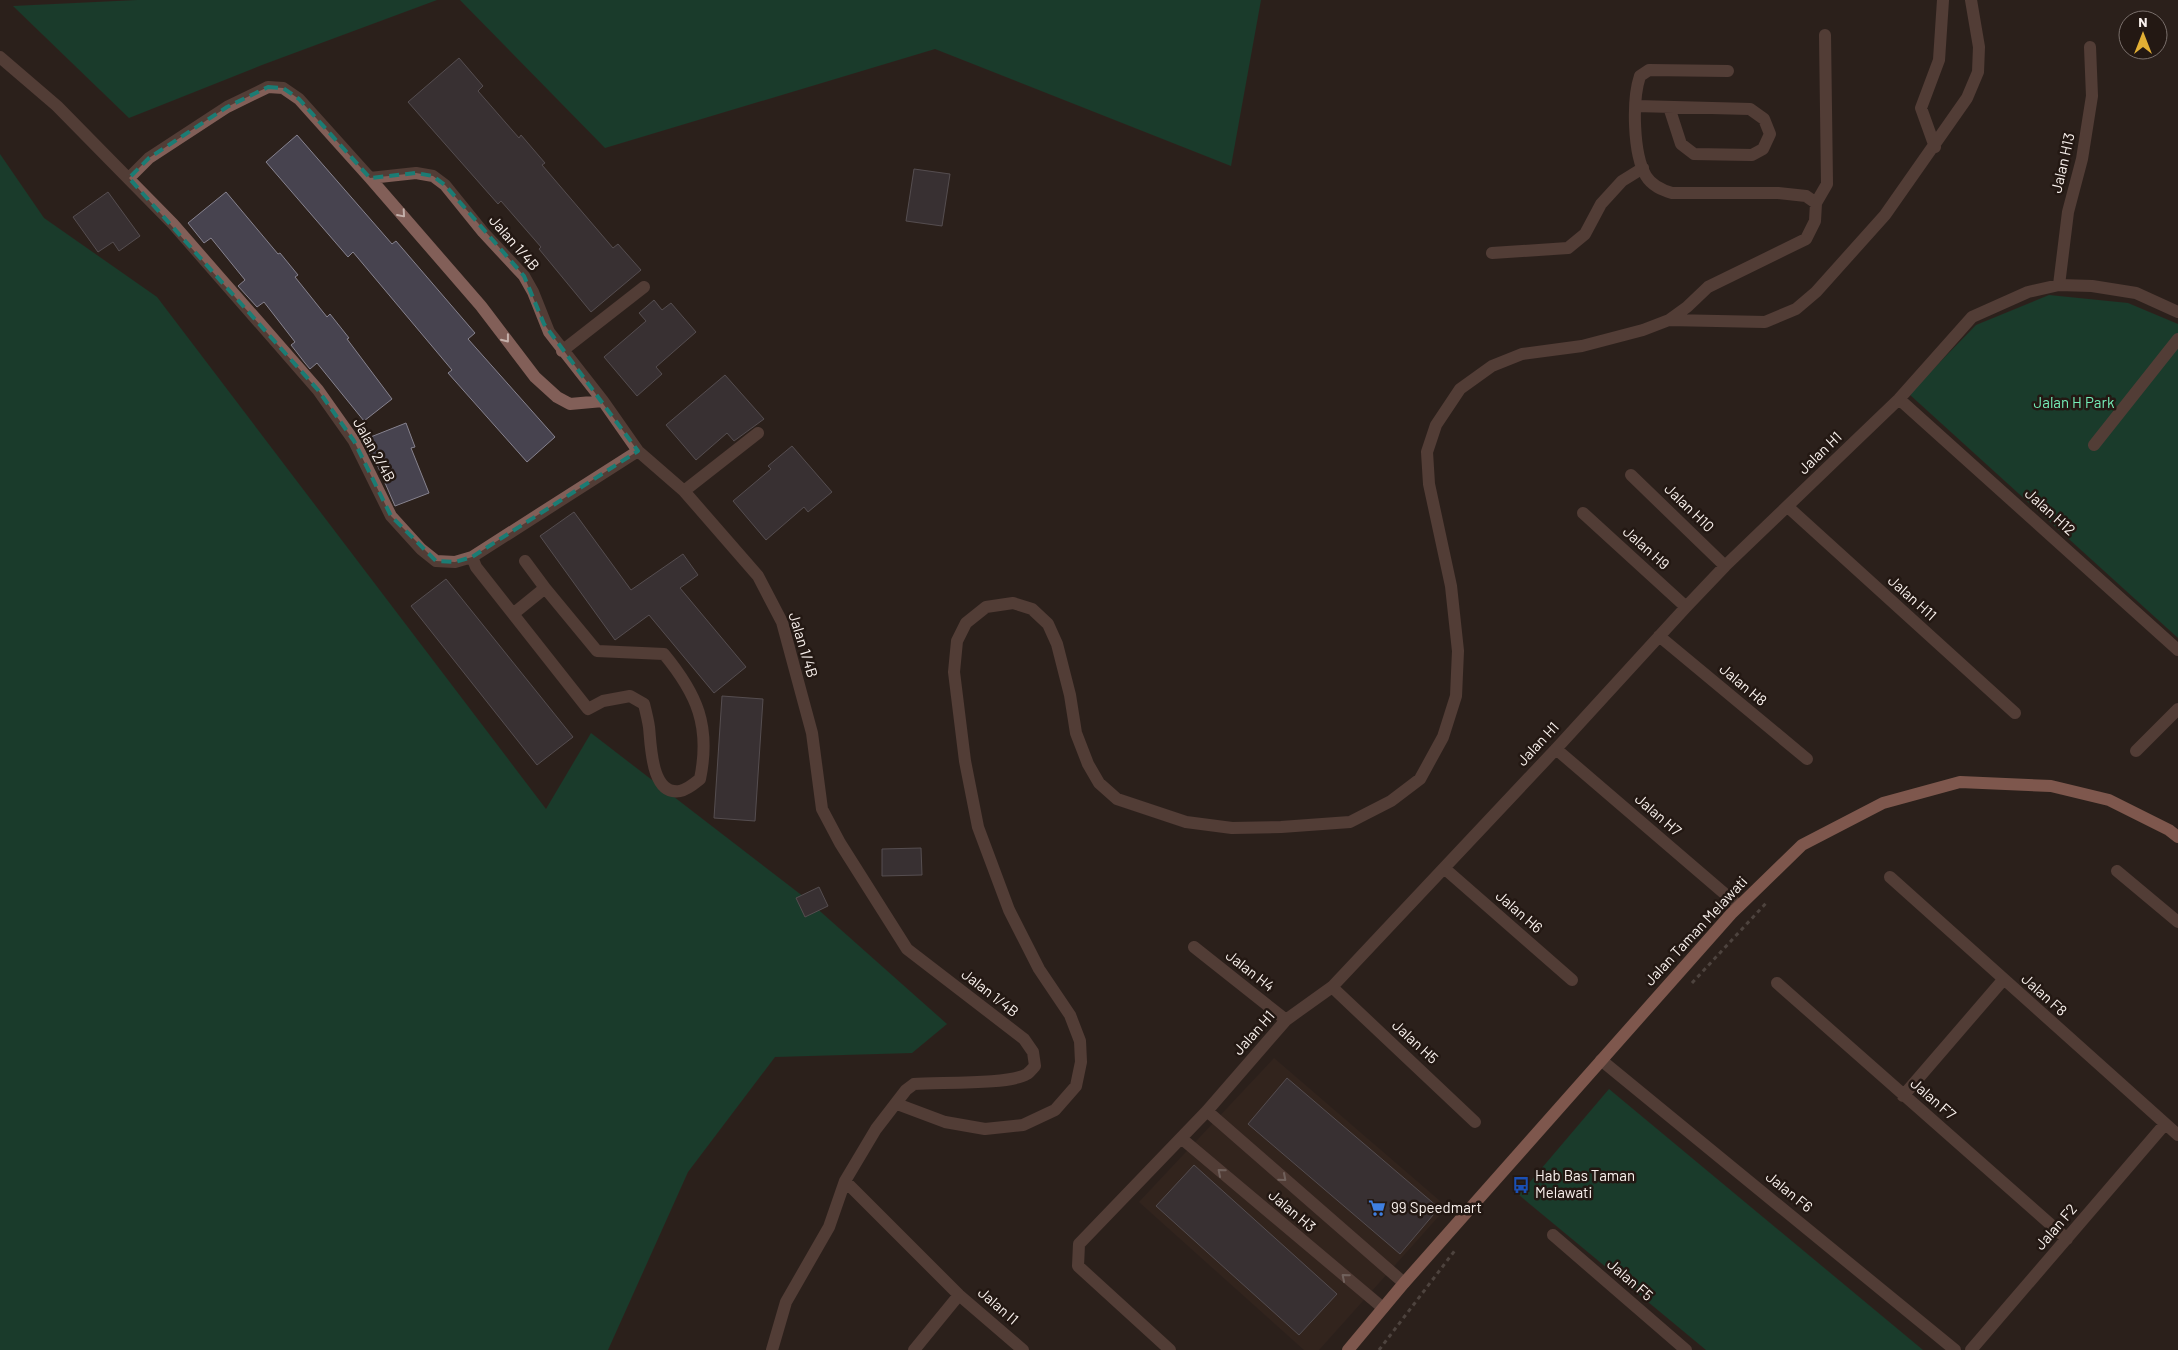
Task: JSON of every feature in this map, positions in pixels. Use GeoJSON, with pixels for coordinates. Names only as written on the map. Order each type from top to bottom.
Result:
{"type":"FeatureCollection","features":[{"type":"Feature","properties":{"kind":"main road","name":"Jalan Taman Melawati"},"geometry":{"type":"LineString","coordinates":[[1349,1348],[1404,1283],[1739,906],[1802,845],[1883,803],[1960,782],[2051,786],[2109,800],[2169,830],[2178,837]]}},
{"type":"Feature","properties":{"kind":"street"},"geometry":{"type":"LineString","coordinates":[[1934,147],[1921,108],[1939,60],[1944,0]]}},
{"type":"Feature","properties":{"kind":"street"},"geometry":{"type":"LineString","coordinates":[[1669,320],[1765,322],[1796,309],[1816,292],[1885,215],[1967,98],[1978,72],[1979,47],[1971,0]]}},
{"type":"Feature","properties":{"kind":"street"},"geometry":{"type":"LineString","coordinates":[[897,1104],[945,1122],[985,1129],[1022,1125],[1055,1110],[1076,1086],[1081,1062],[1080,1041],[1070,1015],[1039,969],[1009,910],[978,827],[965,761],[954,672],[957,641],[966,623],[986,607],[1013,603],[1032,609],[1048,624],[1057,644],[1070,695],[1076,733],[1085,756],[1099,783],[1117,799],[1186,822],[1232,828],[1350,822],[1391,801],[1420,779],[1443,737],[1456,696],[1458,651],[1451,586],[1429,484],[1427,452],[1436,425],[1460,388],[1492,366],[1522,354],[1582,346],[1643,330],[1669,320],[1687,307],[1708,287],[1806,239],[1816,221],[1816,203],[1827,184],[1825,35]]}},
{"type":"Feature","properties":{"kind":"street","name":"Jalan H13"},"geometry":{"type":"LineString","coordinates":[[2059,284],[2068,212],[2082,159],[2092,96],[2090,47]]}},
{"type":"Feature","properties":{"kind":"street","name":"Jalan 2/4B"},"geometry":{"type":"LineString","coordinates":[[0,58],[57,106],[173,224],[318,390],[354,441],[391,516],[420,549],[436,561],[455,562],[472,557],[638,451]]}},
{"type":"Feature","properties":{"kind":"street"},"geometry":{"type":"LineString","coordinates":[[1728,71],[1649,70],[1640,76],[1636,88],[1638,152],[1647,178],[1659,189],[1672,193],[1778,193],[1806,196],[1816,203]]}},
{"type":"Feature","properties":{"kind":"street"},"geometry":{"type":"LineString","coordinates":[[128,178],[149,158],[227,107],[268,86],[283,88],[298,99],[370,178],[481,306],[535,377],[557,397],[570,404],[603,401]]}},
{"type":"Feature","properties":{"kind":"street"},"geometry":{"type":"LineString","coordinates":[[1636,106],[1750,109],[1764,119],[1770,134],[1763,149],[1752,155],[1694,154],[1681,144],[1669,107]]}},
{"type":"Feature","properties":{"kind":"street"},"geometry":{"type":"LineString","coordinates":[[1492,253],[1568,248],[1584,234],[1600,204],[1622,181],[1643,168]]}},
{"type":"Feature","properties":{"kind":"street","name":"Jalan 1/4B"},"geometry":{"type":"LineString","coordinates":[[370,178],[416,174],[433,176],[445,185],[483,232],[524,276],[533,292],[544,324],[562,350],[603,401],[638,451],[684,491],[758,576],[782,622],[812,733],[822,809],[840,843],[882,913],[907,949],[1024,1039],[1033,1052],[1035,1066],[1027,1074],[998,1080],[914,1084],[906,1090],[876,1129],[845,1181],[829,1227],[786,1302],[772,1350]]}},
{"type":"Feature","properties":{"kind":"street","name":"Jalan H1"},"geometry":{"type":"LineString","coordinates":[[1170,1350],[1078,1266],[1079,1244],[1207,1112],[1286,1020],[1332,987],[1556,749],[1686,606],[1899,398],[1972,317],[2028,292],[2059,284],[2092,286],[2136,293],[2178,312]]}},
{"type":"Feature","properties":{"kind":"street"},"geometry":{"type":"LineString","coordinates":[[562,350],[644,288]]}},
{"type":"Feature","properties":{"kind":"street"},"geometry":{"type":"LineString","coordinates":[[2094,444],[2178,339]]}},
{"type":"Feature","properties":{"kind":"street","name":"Jalan H12"},"geometry":{"type":"LineString","coordinates":[[1899,398],[2178,650]]}},
{"type":"Feature","properties":{"kind":"street"},"geometry":{"type":"LineString","coordinates":[[684,491],[758,433]]}},
{"type":"Feature","properties":{"kind":"street","name":"Jalan H10"},"geometry":{"type":"LineString","coordinates":[[1631,474],[1726,566]]}},
{"type":"Feature","properties":{"kind":"street","name":"Jalan H11"},"geometry":{"type":"LineString","coordinates":[[1788,507],[2015,713]]}},
{"type":"Feature","properties":{"kind":"street","name":"Jalan H9"},"geometry":{"type":"LineString","coordinates":[[1583,514],[1686,606]]}},
{"type":"Feature","properties":{"kind":"street"},"geometry":{"type":"LineString","coordinates":[[472,557],[476,567],[588,709],[603,701],[630,696],[644,704],[649,725],[651,756],[656,774],[664,786],[678,792],[684,791],[700,779],[703,764],[702,720],[696,702],[683,677],[664,654],[597,651],[525,561]]}},
{"type":"Feature","properties":{"kind":"street"},"geometry":{"type":"LineString","coordinates":[[513,614],[545,588]]}},
{"type":"Feature","properties":{"kind":"street","name":"Jalan H8"},"geometry":{"type":"LineString","coordinates":[[1660,636],[1807,759]]}},
{"type":"Feature","properties":{"kind":"street"},"geometry":{"type":"LineString","coordinates":[[2136,751],[2178,709]]}},
{"type":"Feature","properties":{"kind":"street","name":"Jalan H7"},"geometry":{"type":"LineString","coordinates":[[1556,749],[1739,906]]}},
{"type":"Feature","properties":{"kind":"street","name":"Jalan H6"},"geometry":{"type":"LineString","coordinates":[[1444,868],[1572,980]]}},
{"type":"Feature","properties":{"kind":"street"},"geometry":{"type":"LineString","coordinates":[[2117,871],[2178,922]]}},
{"type":"Feature","properties":{"kind":"street","name":"Jalan F8"},"geometry":{"type":"LineString","coordinates":[[1890,877],[2178,1135]]}},
{"type":"Feature","properties":{"kind":"street","name":"Jalan H4"},"geometry":{"type":"LineString","coordinates":[[1194,947],[1286,1020]]}},
{"type":"Feature","properties":{"kind":"street"},"geometry":{"type":"LineString","coordinates":[[1904,1096],[2003,980]]}},
{"type":"Feature","properties":{"kind":"street","name":"Jalan F7"},"geometry":{"type":"LineString","coordinates":[[1777,983],[2067,1239]]}},
{"type":"Feature","properties":{"kind":"street","name":"Jalan H5"},"geometry":{"type":"LineString","coordinates":[[1332,987],[1475,1122]]}},
{"type":"Feature","properties":{"kind":"street","name":"Jalan F6"},"geometry":{"type":"LineString","coordinates":[[1601,1060],[1955,1350]]}},
{"type":"Feature","properties":{"kind":"street","name":"Jalan H3"},"geometry":{"type":"LineString","coordinates":[[1207,1112],[1404,1283]]}},
{"type":"Feature","properties":{"kind":"street","name":"Jalan F2"},"geometry":{"type":"LineString","coordinates":[[1971,1350],[2165,1124]]}},
{"type":"Feature","properties":{"kind":"street","name":"Jalan H3"},"geometry":{"type":"LineString","coordinates":[[1181,1138],[1383,1308]]}},
{"type":"Feature","properties":{"kind":"street"},"geometry":{"type":"LineString","coordinates":[[845,1181],[959,1295]]}},
{"type":"Feature","properties":{"kind":"street","name":"Jalan F5"},"geometry":{"type":"LineString","coordinates":[[1553,1235],[1686,1350]]}},
{"type":"Feature","properties":{"kind":"street","name":"Jalan I1"},"geometry":{"type":"LineString","coordinates":[[914,1350],[959,1295],[1023,1350]]}},
{"type":"Feature","properties":{"kind":"highlighted area"},"geometry":{"type":"Polygon","coordinates":[[[268,87],[283,88],[299,99],[370,178],[416,173],[433,176],[445,185],[524,276],[544,324],[638,451],[472,557],[455,562],[436,561],[391,516],[354,441],[318,390],[129,178],[149,158],[227,107],[268,87]]]}},
{"type":"Feature","properties":{"kind":"shaded area"},"geometry":{"type":"Polygon","coordinates":[[[1274,1058],[1447,1207],[1319,1350],[1304,1350],[1139,1202],[1274,1058]]]}},
{"type":"Feature","properties":{"kind":"green space"},"geometry":{"type":"Polygon","coordinates":[[[137,0],[437,0],[262,65],[129,118],[13,6],[137,0]]]}},
{"type":"Feature","properties":{"kind":"green space"},"geometry":{"type":"Polygon","coordinates":[[[460,0],[1261,0],[1231,166],[935,49],[605,148],[460,0]]]}},
{"type":"Feature","properties":{"kind":"green space"},"geometry":{"type":"Polygon","coordinates":[[[0,154],[44,218],[157,297],[546,809],[591,733],[804,897],[947,1024],[912,1053],[775,1057],[688,1172],[608,1350],[0,1350],[0,154]]]}},
{"type":"Feature","properties":{"kind":"green space","name":"Jalan H Park"},"geometry":{"type":"Polygon","coordinates":[[[2049,295],[2128,303],[2178,324],[2178,638],[1909,394],[1976,325],[2049,295]]]}},
{"type":"Feature","properties":{"kind":"green space"},"geometry":{"type":"Polygon","coordinates":[[[1609,1089],[1923,1350],[1706,1350],[1519,1195],[1609,1089]]]}},
{"type":"Feature","properties":{"kind":"building"},"geometry":{"type":"Polygon","coordinates":[[[459,58],[483,86],[478,91],[519,138],[521,135],[545,163],[542,165],[613,248],[618,244],[641,270],[591,312],[539,249],[541,247],[501,201],[498,204],[408,102],[459,58]]]}},
{"type":"Feature","properties":{"kind":"building"},"geometry":{"type":"Polygon","coordinates":[[[297,135],[392,244],[396,241],[475,333],[468,339],[555,437],[527,462],[448,373],[452,370],[353,252],[348,257],[266,162],[297,135]]]}},
{"type":"Feature","properties":{"kind":"building"},"geometry":{"type":"Polygon","coordinates":[[[914,169],[950,174],[942,226],[906,221],[914,169]]]}},
{"type":"Feature","properties":{"kind":"building"},"geometry":{"type":"Polygon","coordinates":[[[108,192],[140,236],[119,251],[113,242],[98,252],[73,217],[108,192]]]}},
{"type":"Feature","properties":{"kind":"building"},"geometry":{"type":"Polygon","coordinates":[[[226,192],[298,275],[295,277],[327,317],[330,314],[392,399],[364,421],[317,363],[310,369],[291,345],[295,342],[264,302],[257,307],[238,286],[245,280],[211,238],[204,243],[188,223],[226,192]]]}},
{"type":"Feature","properties":{"kind":"building"},"geometry":{"type":"Polygon","coordinates":[[[654,300],[662,310],[671,303],[696,332],[656,367],[662,374],[637,396],[604,357],[646,321],[639,313],[654,300]]]}},
{"type":"Feature","properties":{"kind":"building"},"geometry":{"type":"Polygon","coordinates":[[[725,375],[764,419],[734,441],[727,433],[696,460],[666,425],[725,375]]]}},
{"type":"Feature","properties":{"kind":"building"},"geometry":{"type":"Polygon","coordinates":[[[406,423],[415,447],[411,448],[429,493],[395,506],[376,462],[374,463],[363,440],[406,423]]]}},
{"type":"Feature","properties":{"kind":"building"},"geometry":{"type":"Polygon","coordinates":[[[792,446],[832,492],[808,512],[804,507],[766,540],[733,501],[771,469],[768,466],[792,446]]]}},
{"type":"Feature","properties":{"kind":"building"},"geometry":{"type":"Polygon","coordinates":[[[574,512],[631,590],[683,554],[698,575],[680,588],[746,667],[714,693],[649,615],[615,640],[540,536],[574,512]]]}},
{"type":"Feature","properties":{"kind":"building"},"geometry":{"type":"Polygon","coordinates":[[[446,579],[573,737],[537,765],[411,606],[446,579]]]}},
{"type":"Feature","properties":{"kind":"building"},"geometry":{"type":"Polygon","coordinates":[[[722,696],[763,699],[755,821],[714,818],[722,696]]]}},
{"type":"Feature","properties":{"kind":"building"},"geometry":{"type":"Polygon","coordinates":[[[921,848],[922,875],[882,876],[882,849],[921,848]]]}},
{"type":"Feature","properties":{"kind":"building"},"geometry":{"type":"Polygon","coordinates":[[[819,887],[828,906],[805,917],[796,898],[819,887]]]}},
{"type":"Feature","properties":{"kind":"building"},"geometry":{"type":"Polygon","coordinates":[[[1287,1078],[1439,1208],[1400,1254],[1248,1124],[1287,1078]]]}},
{"type":"Feature","properties":{"kind":"building"},"geometry":{"type":"Polygon","coordinates":[[[1194,1165],[1337,1294],[1299,1335],[1156,1206],[1194,1165]]]}},
{"type":"Feature","properties":{"kind":"place","name":"Hab Bas Taman Melawati"},"geometry":{"type":"Point","coordinates":[1521,1185]}},
{"type":"Feature","properties":{"kind":"place","name":"99 Speedmart"},"geometry":{"type":"Point","coordinates":[1377,1208]}}]}
